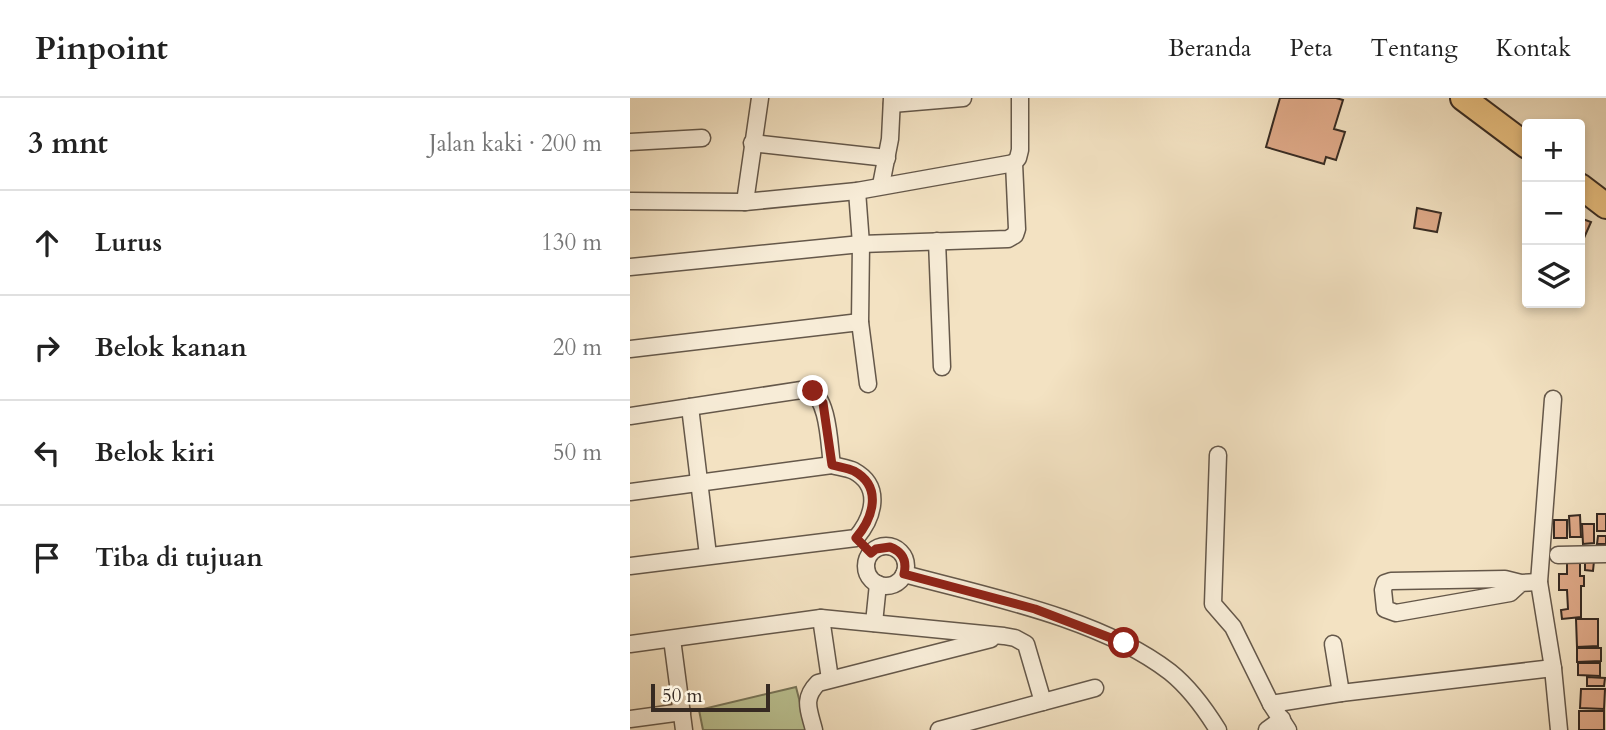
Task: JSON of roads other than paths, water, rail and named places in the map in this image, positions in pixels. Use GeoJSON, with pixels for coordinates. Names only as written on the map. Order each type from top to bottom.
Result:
{"type":"FeatureCollection","features":[{"type":"Feature","properties":{"kind":"main road"},"geometry":{"type":"LineString","coordinates":[[1463,98],[1522,142]]}},
{"type":"Feature","properties":{"kind":"main road"},"geometry":{"type":"LineString","coordinates":[[1585,190],[1606,205]]}},
{"type":"Feature","properties":{"kind":"street"},"geometry":{"type":"LineString","coordinates":[[744,202],[760,98]]}},
{"type":"Feature","properties":{"kind":"street"},"geometry":{"type":"LineString","coordinates":[[881,185],[887,158],[892,101],[962,98]]}},
{"type":"Feature","properties":{"kind":"street"},"geometry":{"type":"LineString","coordinates":[[630,267],[861,244],[1005,240],[1014,235],[1017,224],[1014,163],[1020,153],[1020,98]]}},
{"type":"Feature","properties":{"kind":"street"},"geometry":{"type":"LineString","coordinates":[[630,142],[702,138]]}},
{"type":"Feature","properties":{"kind":"street"},"geometry":{"type":"LineString","coordinates":[[752,143],[887,158]]}},
{"type":"Feature","properties":{"kind":"street"},"geometry":{"type":"LineString","coordinates":[[630,201],[744,202],[857,191],[1014,163]]}},
{"type":"Feature","properties":{"kind":"street"},"geometry":{"type":"LineString","coordinates":[[857,191],[861,244],[860,322],[868,384]]}},
{"type":"Feature","properties":{"kind":"street"},"geometry":{"type":"LineString","coordinates":[[937,241],[942,367]]}},
{"type":"Feature","properties":{"kind":"street"},"geometry":{"type":"LineString","coordinates":[[630,349],[860,322]]}},
{"type":"Feature","properties":{"kind":"street"},"geometry":{"type":"LineString","coordinates":[[630,416],[808,389],[823,403],[832,465]]}},
{"type":"Feature","properties":{"kind":"street"},"geometry":{"type":"LineString","coordinates":[[1553,399],[1539,582],[1553,668],[1559,730]]}},
{"type":"Feature","properties":{"kind":"street"},"geometry":{"type":"LineString","coordinates":[[690,407],[708,555]]}},
{"type":"Feature","properties":{"kind":"street"},"geometry":{"type":"LineString","coordinates":[[1218,454],[1213,604],[1233,627],[1271,704],[1285,724],[1267,730]]}},
{"type":"Feature","properties":{"kind":"street"},"geometry":{"type":"LineString","coordinates":[[630,492],[832,465],[853,471],[866,482],[872,493],[873,507],[865,528],[856,538],[630,566]]}},
{"type":"Feature","properties":{"kind":"street"},"geometry":{"type":"LineString","coordinates":[[856,538],[871,553]]}},
{"type":"Feature","properties":{"kind":"street"},"geometry":{"type":"LineString","coordinates":[[883,547],[897,550],[905,560],[904,574],[895,584],[878,584],[870,579],[866,566],[871,553],[883,547]]}},
{"type":"Feature","properties":{"kind":"street"},"geometry":{"type":"LineString","coordinates":[[1558,555],[1606,554]]}},
{"type":"Feature","properties":{"kind":"street"},"geometry":{"type":"LineString","coordinates":[[904,574],[1035,609],[1124,643],[1171,673],[1204,707],[1218,730]]}},
{"type":"Feature","properties":{"kind":"street"},"geometry":{"type":"LineString","coordinates":[[1521,583],[1510,593],[1396,612],[1385,609],[1383,599],[1385,583],[1391,581],[1505,579],[1521,583],[1539,582]]}},
{"type":"Feature","properties":{"kind":"street"},"geometry":{"type":"LineString","coordinates":[[874,623],[878,584]]}},
{"type":"Feature","properties":{"kind":"street"},"geometry":{"type":"LineString","coordinates":[[821,618],[830,679]]}},
{"type":"Feature","properties":{"kind":"street"},"geometry":{"type":"LineString","coordinates":[[630,644],[821,618],[1004,636],[1026,644],[1043,702]]}},
{"type":"Feature","properties":{"kind":"street"},"geometry":{"type":"LineString","coordinates":[[814,730],[807,703],[810,691],[818,683],[1004,636]]}},
{"type":"Feature","properties":{"kind":"street"},"geometry":{"type":"LineString","coordinates":[[671,639],[684,730]]}},
{"type":"Feature","properties":{"kind":"street"},"geometry":{"type":"LineString","coordinates":[[1333,643],[1341,693]]}},
{"type":"Feature","properties":{"kind":"street"},"geometry":{"type":"LineString","coordinates":[[1271,704],[1553,668]]}},
{"type":"Feature","properties":{"kind":"street"},"geometry":{"type":"LineString","coordinates":[[939,730],[1095,688]]}},
{"type":"Feature","properties":{"kind":"street"},"geometry":{"type":"LineString","coordinates":[[630,719],[682,712]]}}]}
